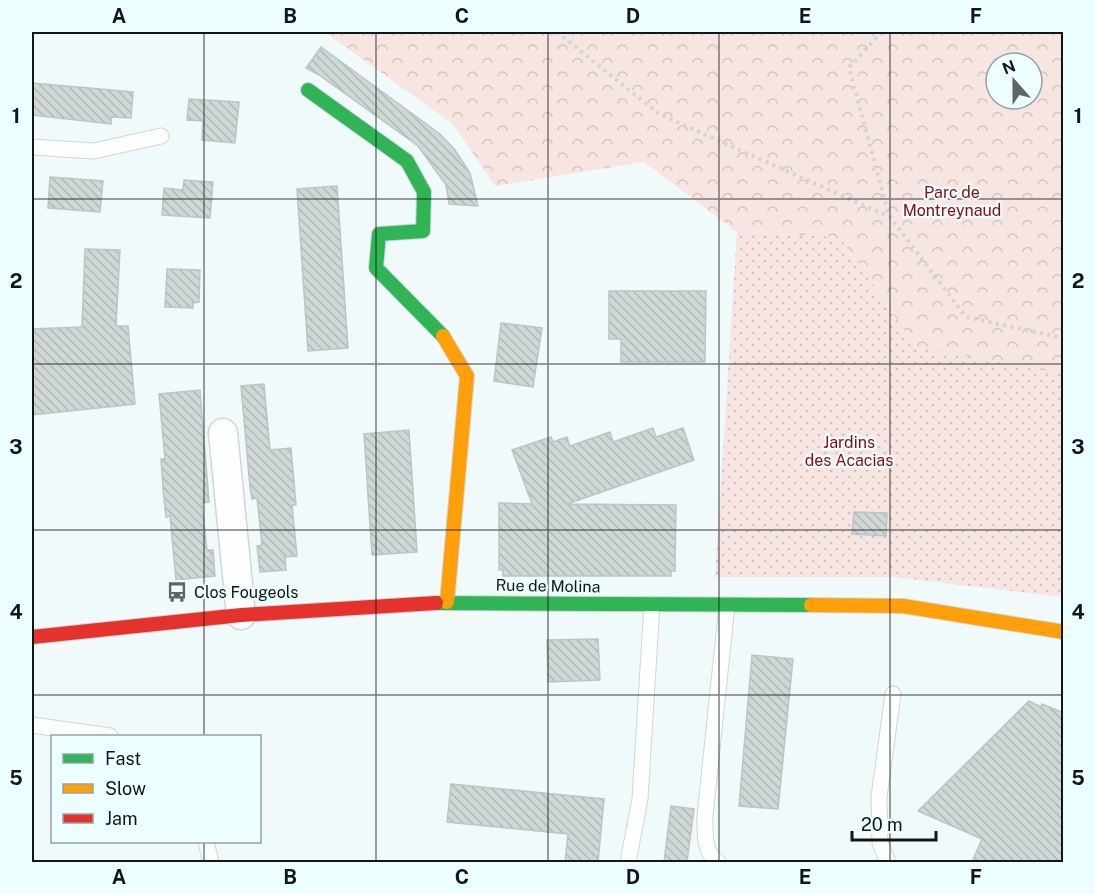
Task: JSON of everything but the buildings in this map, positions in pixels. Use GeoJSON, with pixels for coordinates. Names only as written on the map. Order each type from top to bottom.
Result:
{"type":"FeatureCollection","features":[{"type":"Feature","properties":{"kind":"street"},"geometry":{"type":"LineString","coordinates":[[308,90],[407,161],[424,192],[423,231],[379,234],[376,268],[445,338],[467,376],[447,602]]}},
{"type":"Feature","properties":{"kind":"street"},"geometry":{"type":"LineString","coordinates":[[223,433],[241,615]]}},
{"type":"Feature","properties":{"kind":"street","name":"Rue de Molina"},"geometry":{"type":"LineString","coordinates":[[32,637],[241,615],[447,602],[903,606],[1064,632]]}},
{"type":"Feature","properties":{"kind":"lane"},"geometry":{"type":"LineString","coordinates":[[32,147],[94,151],[161,136]]}},
{"type":"Feature","properties":{"kind":"lane"},"geometry":{"type":"LineString","coordinates":[[628,862],[640,798],[652,604]]}},
{"type":"Feature","properties":{"kind":"lane"},"geometry":{"type":"LineString","coordinates":[[718,862],[711,858],[705,839],[705,816],[726,605]]}},
{"type":"Feature","properties":{"kind":"lane"},"geometry":{"type":"LineString","coordinates":[[888,862],[880,843],[879,797],[893,694]]}},
{"type":"Feature","properties":{"kind":"lane"},"geometry":{"type":"LineString","coordinates":[[32,725],[103,735]]}},
{"type":"Feature","properties":{"kind":"lane"},"geometry":{"type":"LineString","coordinates":[[206,843],[211,862]]}},
{"type":"Feature","properties":{"kind":"path"},"geometry":{"type":"LineString","coordinates":[[558,32],[659,114],[890,217]]}},
{"type":"Feature","properties":{"kind":"path"},"geometry":{"type":"LineString","coordinates":[[882,32],[849,67],[890,217],[966,317],[1064,338]]}},
{"type":"Feature","properties":{"kind":"green space","name":"Parc de Montreynaud"},"geometry":{"type":"Polygon","coordinates":[[[320,32],[1063,32],[1063,374],[916,347],[840,237],[737,232],[644,162],[495,186],[453,124],[326,33],[320,32]]]}},
{"type":"Feature","properties":{"kind":"green space","name":"Jardins des Acacias"},"geometry":{"type":"Polygon","coordinates":[[[737,232],[840,237],[916,347],[1063,374],[1063,597],[893,577],[715,577],[737,232]]]}},
{"type":"Feature","properties":{"kind":"traffic: fast"},"geometry":{"type":"LineString","coordinates":[[308,90],[407,161],[424,192],[423,231],[379,234],[376,268],[443,336]]}},
{"type":"Feature","properties":{"kind":"traffic: fast"},"geometry":{"type":"LineString","coordinates":[[436,603],[811,605]]}},
{"type":"Feature","properties":{"kind":"traffic: slow"},"geometry":{"type":"LineString","coordinates":[[443,336],[467,376],[447,602]]}},
{"type":"Feature","properties":{"kind":"traffic: slow"},"geometry":{"type":"LineString","coordinates":[[811,605],[903,606],[1064,632]]}},
{"type":"Feature","properties":{"kind":"traffic: jam"},"geometry":{"type":"LineString","coordinates":[[32,637],[241,615],[436,603]]}},
{"type":"Feature","properties":{"kind":"place","name":"Clos Fougeols"},"geometry":{"type":"Point","coordinates":[177,592]}}]}
